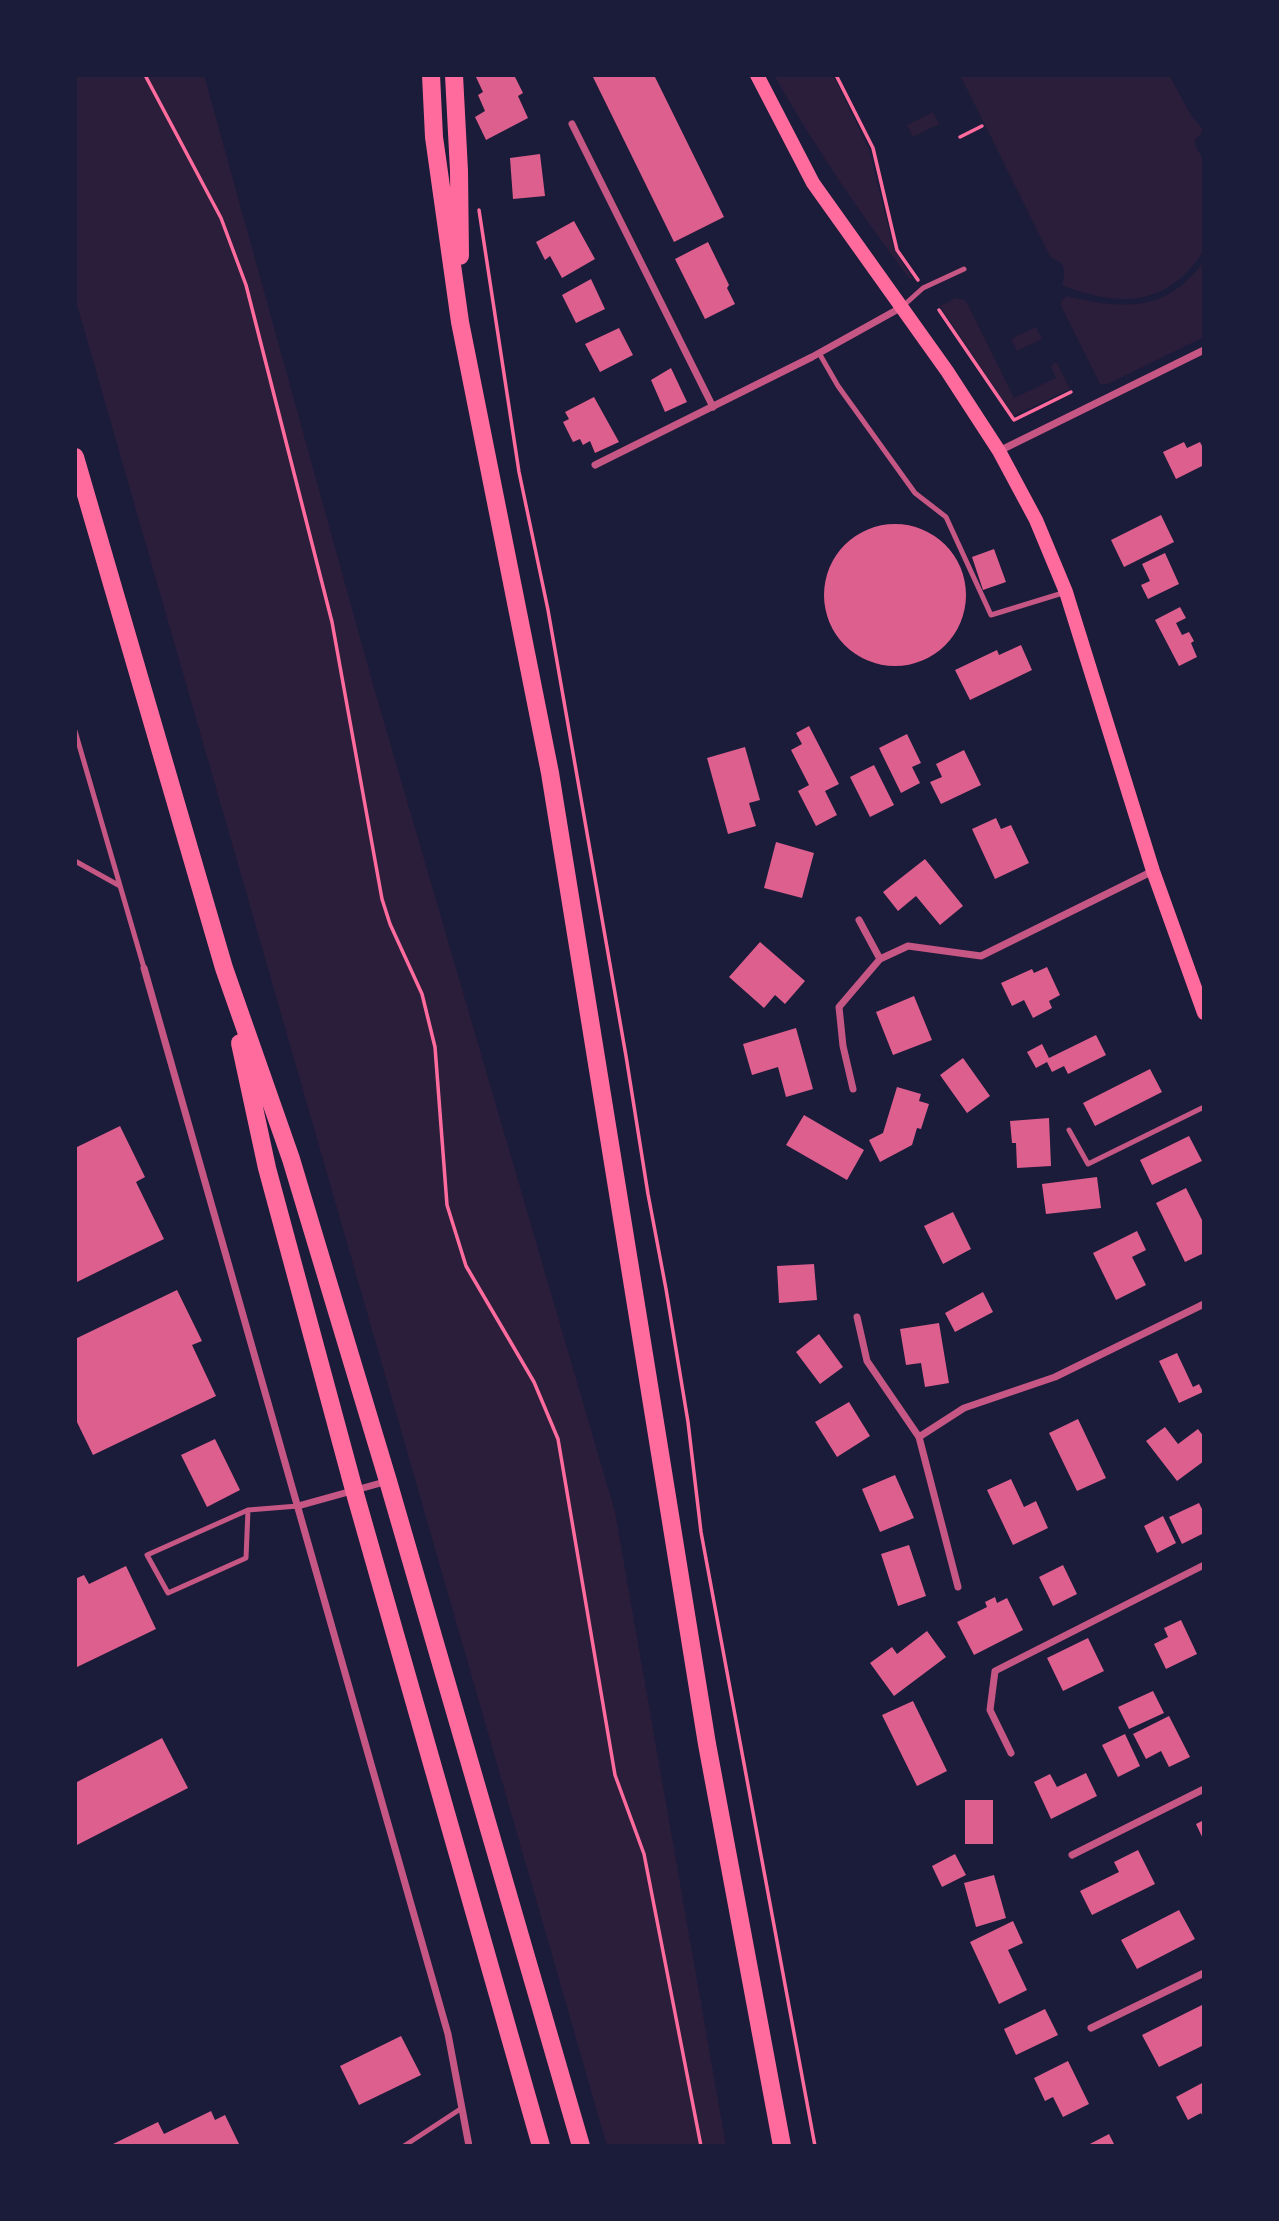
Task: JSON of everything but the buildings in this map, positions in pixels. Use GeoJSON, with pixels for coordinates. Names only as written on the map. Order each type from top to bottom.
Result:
{"type":"FeatureCollection","features":[{"type":"Feature","properties":{"kind":"main road"},"geometry":{"type":"LineString","coordinates":[[431,75],[434,137],[460,322],[550,773],[707,1744],[782,2146]]}},
{"type":"Feature","properties":{"kind":"main road"},"geometry":{"type":"LineString","coordinates":[[454,75],[459,171],[460,322]]}},
{"type":"Feature","properties":{"kind":"main road"},"geometry":{"type":"LineString","coordinates":[[757,75],[813,183],[947,371],[999,452],[1036,520],[1066,592],[1153,871],[1204,1013]]}},
{"type":"Feature","properties":{"kind":"main road"},"geometry":{"type":"LineString","coordinates":[[75,457],[224,968],[291,1160],[388,1481],[582,2146]]}},
{"type":"Feature","properties":{"kind":"main road"},"geometry":{"type":"LineString","coordinates":[[224,968],[267,1168],[354,1490],[541,2146]]}},
{"type":"Feature","properties":{"kind":"street"},"geometry":{"type":"LineString","coordinates":[[572,124],[713,407]]}},
{"type":"Feature","properties":{"kind":"street"},"geometry":{"type":"LineString","coordinates":[[595,466],[819,353],[903,306]]}},
{"type":"Feature","properties":{"kind":"street"},"geometry":{"type":"LineString","coordinates":[[999,452],[1204,350]]}},
{"type":"Feature","properties":{"kind":"street"},"geometry":{"type":"LineString","coordinates":[[853,1089],[842,1046],[839,1007],[880,959],[908,946],[981,956],[1153,871]]}},
{"type":"Feature","properties":{"kind":"street"},"geometry":{"type":"LineString","coordinates":[[859,920],[880,959]]}},
{"type":"Feature","properties":{"kind":"street"},"geometry":{"type":"LineString","coordinates":[[144,968],[448,2034],[469,2146]]}},
{"type":"Feature","properties":{"kind":"street"},"geometry":{"type":"LineString","coordinates":[[919,1437],[964,1408],[1055,1377],[1204,1304]]}},
{"type":"Feature","properties":{"kind":"street"},"geometry":{"type":"LineString","coordinates":[[857,1317],[867,1361],[919,1437],[958,1587]]}},
{"type":"Feature","properties":{"kind":"street"},"geometry":{"type":"LineString","coordinates":[[298,1506],[388,1481]]}},
{"type":"Feature","properties":{"kind":"street"},"geometry":{"type":"LineString","coordinates":[[1010,1753],[990,1710],[995,1671],[1204,1565]]}},
{"type":"Feature","properties":{"kind":"street"},"geometry":{"type":"LineString","coordinates":[[1072,1854],[1204,1789]]}},
{"type":"Feature","properties":{"kind":"street"},"geometry":{"type":"LineString","coordinates":[[1091,2028],[1204,1973]]}},
{"type":"Feature","properties":{"kind":"lane"},"geometry":{"type":"LineString","coordinates":[[903,306],[923,288],[964,269]]}},
{"type":"Feature","properties":{"kind":"lane"},"geometry":{"type":"LineString","coordinates":[[819,353],[838,386],[915,493],[947,517],[991,615],[1066,592]]}},
{"type":"Feature","properties":{"kind":"lane"},"geometry":{"type":"LineString","coordinates":[[75,731],[144,968]]}},
{"type":"Feature","properties":{"kind":"lane"},"geometry":{"type":"LineString","coordinates":[[75,860],[120,886]]}},
{"type":"Feature","properties":{"kind":"lane"},"geometry":{"type":"LineString","coordinates":[[1069,1130],[1088,1164],[1204,1107]]}},
{"type":"Feature","properties":{"kind":"lane"},"geometry":{"type":"LineString","coordinates":[[248,1510],[246,1558],[168,1593],[148,1555],[248,1510],[298,1506]]}},
{"type":"Feature","properties":{"kind":"lane"},"geometry":{"type":"LineString","coordinates":[[404,2146],[462,2108]]}},
{"type":"Feature","properties":{"kind":"path"},"geometry":{"type":"LineString","coordinates":[[145,75],[221,218],[246,285],[332,622],[382,899],[390,924],[422,994],[435,1047],[447,1205],[466,1266],[534,1382],[558,1439],[615,1775],[644,1854],[701,2146]]}},
{"type":"Feature","properties":{"kind":"path"},"geometry":{"type":"LineString","coordinates":[[836,75],[873,148],[897,250],[919,282]]}},
{"type":"Feature","properties":{"kind":"path"},"geometry":{"type":"LineString","coordinates":[[960,137],[982,126]]}},
{"type":"Feature","properties":{"kind":"path"},"geometry":{"type":"LineString","coordinates":[[478,199],[519,472],[548,610],[666,1289],[688,1422],[701,1532],[815,2146]]}},
{"type":"Feature","properties":{"kind":"path"},"geometry":{"type":"LineString","coordinates":[[939,310],[1014,420],[1071,392]]}},
{"type":"Feature","properties":{"kind":"shaded area"},"geometry":{"type":"Polygon","coordinates":[[[75,75],[204,75],[374,688],[615,1512],[726,2146],[607,2146],[75,298],[75,75]]]}},
{"type":"Feature","properties":{"kind":"shaded area"},"geometry":{"type":"Polygon","coordinates":[[[774,75],[833,75],[869,149],[894,249],[913,279],[909,278],[838,179],[774,75]]]}},
{"type":"Feature","properties":{"kind":"shaded area"},"geometry":{"type":"Polygon","coordinates":[[[960,75],[1169,75],[1192,117],[1204,130],[1195,140],[1195,145],[1204,161],[1204,250],[1190,269],[1175,283],[1141,298],[1103,297],[1062,285],[1062,265],[1051,258],[960,75]]]}},
{"type":"Feature","properties":{"kind":"shaded area"},"geometry":{"type":"Polygon","coordinates":[[[933,112],[939,124],[913,137],[907,125],[933,112]]]}},
{"type":"Feature","properties":{"kind":"shaded area"},"geometry":{"type":"Polygon","coordinates":[[[1204,261],[1204,337],[1108,384],[1100,384],[1060,304],[1066,296],[1124,305],[1158,299],[1174,291],[1204,261]]]}},
{"type":"Feature","properties":{"kind":"shaded area"},"geometry":{"type":"Polygon","coordinates":[[[956,298],[967,303],[1014,398],[1056,378],[1051,367],[1054,362],[1070,389],[1013,416],[940,306],[956,298]]]}},
{"type":"Feature","properties":{"kind":"shaded area"},"geometry":{"type":"Polygon","coordinates":[[[1036,327],[1042,339],[1017,351],[1011,339],[1036,327]]]}}]}
